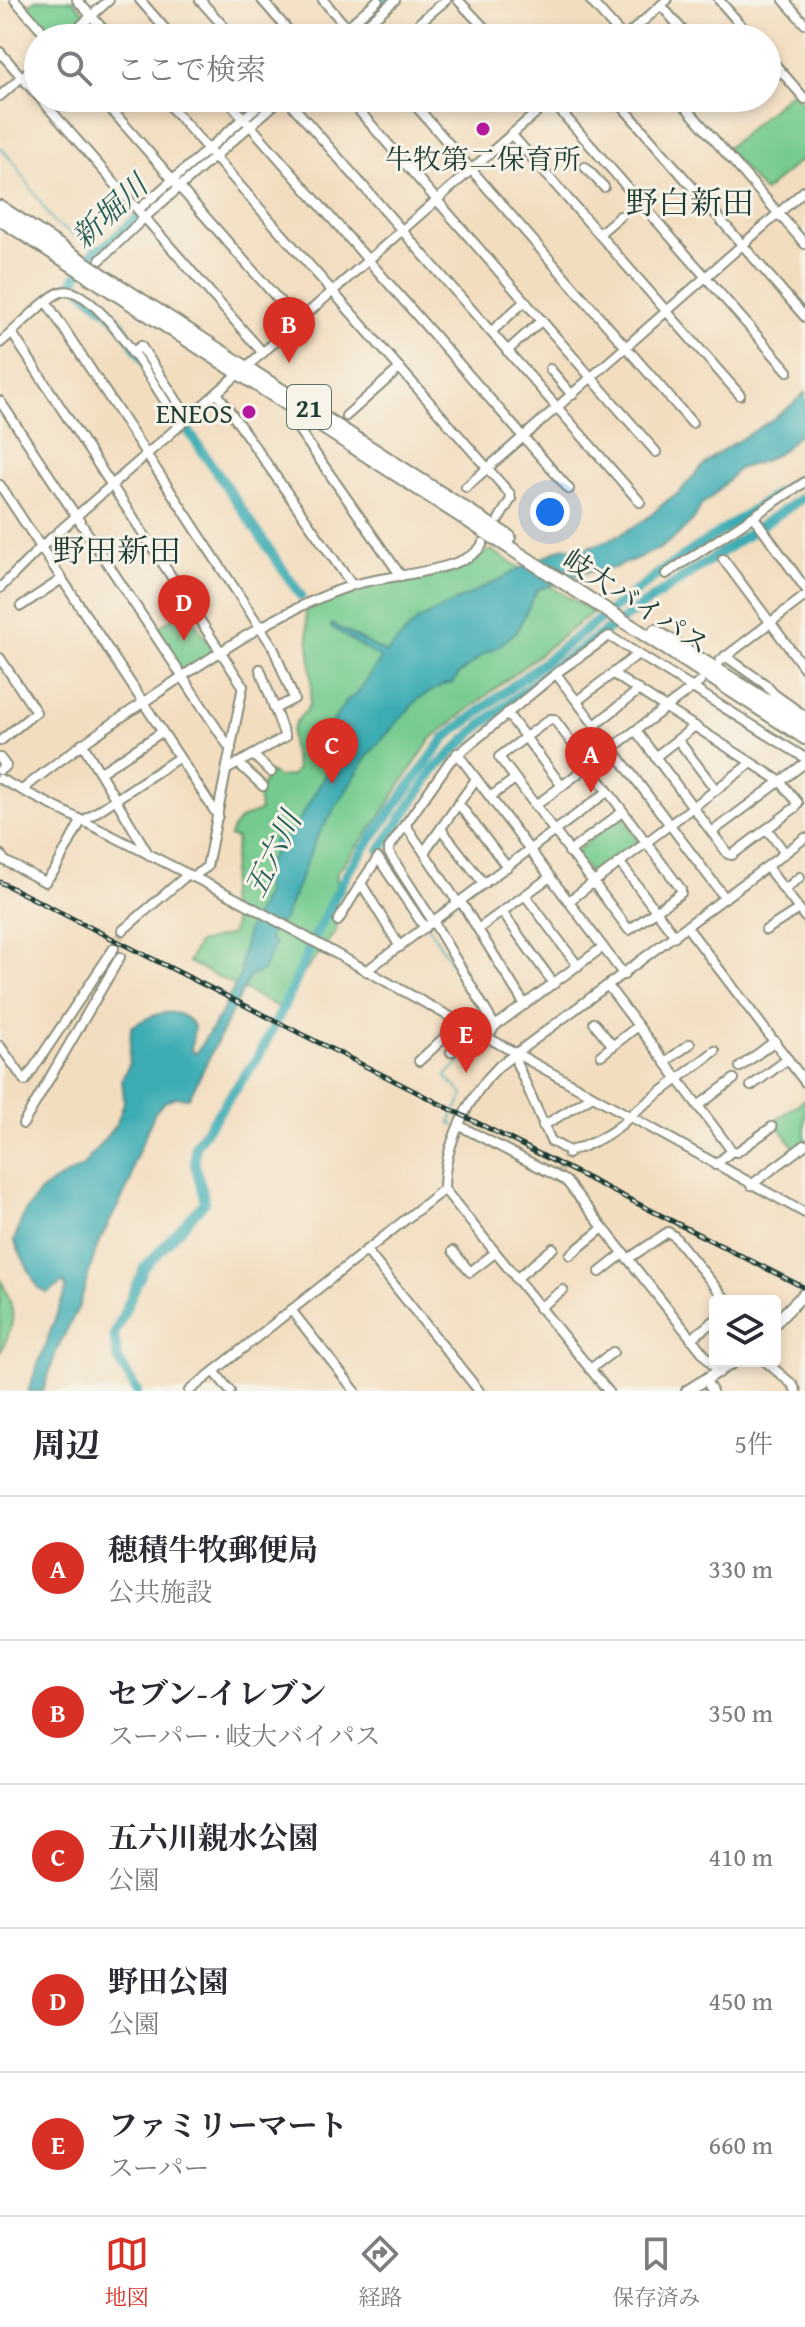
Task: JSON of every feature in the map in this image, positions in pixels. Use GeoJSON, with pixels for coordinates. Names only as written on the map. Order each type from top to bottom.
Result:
{"type":"FeatureCollection","features":[{"type":"Feature","properties":{"kind":"highway","name":"岐大バイパス"},"geometry":{"type":"LineString","coordinates":[[0,207],[80,265],[88,286],[242,370],[636,624],[805,738]]}},
{"type":"Feature","properties":{"kind":"highway","name":"岐大バイパス"},"geometry":{"type":"LineString","coordinates":[[0,219],[80,265]]}},
{"type":"Feature","properties":{"kind":"highway","name":"岐大バイパス"},"geometry":{"type":"LineString","coordinates":[[636,624],[805,725]]}},
{"type":"Feature","properties":{"kind":"main road"},"geometry":{"type":"LineString","coordinates":[[781,1317],[805,1293]]}},
{"type":"Feature","properties":{"kind":"main road"},"geometry":{"type":"LineString","coordinates":[[687,1391],[727,1367]]}},
{"type":"Feature","properties":{"kind":"street"},"geometry":{"type":"LineString","coordinates":[[15,0],[36,24]]}},
{"type":"Feature","properties":{"kind":"street"},"geometry":{"type":"LineString","coordinates":[[77,0],[98,24]]}},
{"type":"Feature","properties":{"kind":"street"},"geometry":{"type":"LineString","coordinates":[[82,24],[109,0]]}},
{"type":"Feature","properties":{"kind":"street"},"geometry":{"type":"LineString","coordinates":[[140,0],[161,24]]}},
{"type":"Feature","properties":{"kind":"street"},"geometry":{"type":"LineString","coordinates":[[200,0],[221,24]]}},
{"type":"Feature","properties":{"kind":"street"},"geometry":{"type":"LineString","coordinates":[[262,0],[283,24]]}},
{"type":"Feature","properties":{"kind":"street"},"geometry":{"type":"LineString","coordinates":[[323,0],[343,24]]}},
{"type":"Feature","properties":{"kind":"street"},"geometry":{"type":"LineString","coordinates":[[364,24],[395,0]]}},
{"type":"Feature","properties":{"kind":"street"},"geometry":{"type":"LineString","coordinates":[[420,22],[446,0]]}},
{"type":"Feature","properties":{"kind":"street"},"geometry":{"type":"LineString","coordinates":[[458,0],[481,24]]}},
{"type":"Feature","properties":{"kind":"street"},"geometry":{"type":"LineString","coordinates":[[590,0],[611,24]]}},
{"type":"Feature","properties":{"kind":"street"},"geometry":{"type":"LineString","coordinates":[[719,0],[740,24]]}},
{"type":"Feature","properties":{"kind":"street"},"geometry":{"type":"LineString","coordinates":[[784,0],[805,24]]}},
{"type":"Feature","properties":{"kind":"street"},"geometry":{"type":"LineString","coordinates":[[357,24],[371,2]]}},
{"type":"Feature","properties":{"kind":"street"},"geometry":{"type":"LineString","coordinates":[[640,24],[664,3],[679,24]]}},
{"type":"Feature","properties":{"kind":"street"},"geometry":{"type":"LineString","coordinates":[[0,52],[24,79]]}},
{"type":"Feature","properties":{"kind":"street"},"geometry":{"type":"LineString","coordinates":[[781,71],[805,99]]}},
{"type":"Feature","properties":{"kind":"street"},"geometry":{"type":"LineString","coordinates":[[0,96],[22,77]]}},
{"type":"Feature","properties":{"kind":"street"},"geometry":{"type":"LineString","coordinates":[[52,112],[263,353]]}},
{"type":"Feature","properties":{"kind":"street"},"geometry":{"type":"LineString","coordinates":[[113,112],[298,322]]}},
{"type":"Feature","properties":{"kind":"street"},"geometry":{"type":"LineString","coordinates":[[175,112],[510,494],[511,499],[499,519]]}},
{"type":"Feature","properties":{"kind":"street"},"geometry":{"type":"LineString","coordinates":[[238,112],[569,489]]}},
{"type":"Feature","properties":{"kind":"street"},"geometry":{"type":"LineString","coordinates":[[247,122],[255,112]]}},
{"type":"Feature","properties":{"kind":"street"},"geometry":{"type":"LineString","coordinates":[[100,260],[141,214],[262,112]]}},
{"type":"Feature","properties":{"kind":"street"},"geometry":{"type":"LineString","coordinates":[[297,112],[640,502]]}},
{"type":"Feature","properties":{"kind":"street"},"geometry":{"type":"LineString","coordinates":[[360,112],[656,452]]}},
{"type":"Feature","properties":{"kind":"street"},"geometry":{"type":"LineString","coordinates":[[422,112],[692,423]]}},
{"type":"Feature","properties":{"kind":"street"},"geometry":{"type":"LineString","coordinates":[[0,588],[41,547],[536,112]]}},
{"type":"Feature","properties":{"kind":"street"},"geometry":{"type":"LineString","coordinates":[[562,112],[788,371]]}},
{"type":"Feature","properties":{"kind":"street"},"geometry":{"type":"LineString","coordinates":[[627,112],[805,317]]}},
{"type":"Feature","properties":{"kind":"street"},"geometry":{"type":"LineString","coordinates":[[690,112],[805,244]]}},
{"type":"Feature","properties":{"kind":"street"},"geometry":{"type":"LineString","coordinates":[[511,134],[740,395]]}},
{"type":"Feature","properties":{"kind":"street"},"geometry":{"type":"LineString","coordinates":[[585,167],[604,187]]}},
{"type":"Feature","properties":{"kind":"street"},"geometry":{"type":"LineString","coordinates":[[466,487],[805,190]]}},
{"type":"Feature","properties":{"kind":"street"},"geometry":{"type":"LineString","coordinates":[[599,234],[620,216]]}},
{"type":"Feature","properties":{"kind":"street"},"geometry":{"type":"LineString","coordinates":[[0,343],[59,293],[88,286],[180,425]]}},
{"type":"Feature","properties":{"kind":"street"},"geometry":{"type":"LineString","coordinates":[[491,332],[525,301]]}},
{"type":"Feature","properties":{"kind":"street"},"geometry":{"type":"LineString","coordinates":[[47,303],[273,647],[294,699],[274,709]]}},
{"type":"Feature","properties":{"kind":"street"},"geometry":{"type":"LineString","coordinates":[[507,351],[542,320]]}},
{"type":"Feature","properties":{"kind":"street"},"geometry":{"type":"LineString","coordinates":[[12,333],[243,686],[207,867],[189,876],[123,930]]}},
{"type":"Feature","properties":{"kind":"street"},"geometry":{"type":"LineString","coordinates":[[132,353],[141,346],[188,418]]}},
{"type":"Feature","properties":{"kind":"street"},"geometry":{"type":"LineString","coordinates":[[346,416],[400,368]]}},
{"type":"Feature","properties":{"kind":"street"},"geometry":{"type":"LineString","coordinates":[[550,369],[572,395]]}},
{"type":"Feature","properties":{"kind":"street"},"geometry":{"type":"LineString","coordinates":[[217,393],[352,585]]}},
{"type":"Feature","properties":{"kind":"street"},"geometry":{"type":"LineString","coordinates":[[0,401],[231,750]]}},
{"type":"Feature","properties":{"kind":"street"},"geometry":{"type":"LineString","coordinates":[[296,426],[401,576]]}},
{"type":"Feature","properties":{"kind":"street"},"geometry":{"type":"LineString","coordinates":[[666,574],[805,482]]}},
{"type":"Feature","properties":{"kind":"street"},"geometry":{"type":"LineString","coordinates":[[0,485],[218,816]]}},
{"type":"Feature","properties":{"kind":"street"},"geometry":{"type":"LineString","coordinates":[[754,517],[805,588]]}},
{"type":"Feature","properties":{"kind":"street"},"geometry":{"type":"LineString","coordinates":[[22,790],[82,743],[258,627],[352,585],[444,566],[475,552],[483,543]]}},
{"type":"Feature","properties":{"kind":"street"},"geometry":{"type":"LineString","coordinates":[[723,559],[805,669]]}},
{"type":"Feature","properties":{"kind":"street"},"geometry":{"type":"LineString","coordinates":[[21,606],[62,579]]}},
{"type":"Feature","properties":{"kind":"street"},"geometry":{"type":"LineString","coordinates":[[805,596],[722,659],[765,684],[805,716]]}},
{"type":"Feature","properties":{"kind":"street"},"geometry":{"type":"LineString","coordinates":[[495,1026],[389,853],[405,824],[457,753],[606,637],[696,685],[805,760],[712,832]]}},
{"type":"Feature","properties":{"kind":"street"},"geometry":{"type":"LineString","coordinates":[[577,701],[638,654]]}},
{"type":"Feature","properties":{"kind":"street"},"geometry":{"type":"LineString","coordinates":[[0,658],[36,712],[0,741]]}},
{"type":"Feature","properties":{"kind":"street"},"geometry":{"type":"LineString","coordinates":[[228,769],[285,737],[260,669]]}},
{"type":"Feature","properties":{"kind":"street"},"geometry":{"type":"LineString","coordinates":[[0,682],[10,674]]}},
{"type":"Feature","properties":{"kind":"street"},"geometry":{"type":"LineString","coordinates":[[613,674],[780,781],[798,803],[732,855],[728,854],[636,731]]}},
{"type":"Feature","properties":{"kind":"street"},"geometry":{"type":"LineString","coordinates":[[557,675],[725,898]]}},
{"type":"Feature","properties":{"kind":"street"},"geometry":{"type":"LineString","coordinates":[[535,806],[696,685]]}},
{"type":"Feature","properties":{"kind":"street"},"geometry":{"type":"LineString","coordinates":[[595,725],[639,690]]}},
{"type":"Feature","properties":{"kind":"street"},"geometry":{"type":"LineString","coordinates":[[507,713],[562,786]]}},
{"type":"Feature","properties":{"kind":"street"},"geometry":{"type":"LineString","coordinates":[[554,719],[588,766],[681,889],[681,893],[629,930],[499,757],[554,719]]}},
{"type":"Feature","properties":{"kind":"street"},"geometry":{"type":"LineString","coordinates":[[655,757],[695,726]]}},
{"type":"Feature","properties":{"kind":"street"},"geometry":{"type":"LineString","coordinates":[[101,772],[162,732]]}},
{"type":"Feature","properties":{"kind":"street"},"geometry":{"type":"LineString","coordinates":[[678,740],[716,790]]}},
{"type":"Feature","properties":{"kind":"street"},"geometry":{"type":"LineString","coordinates":[[82,743],[150,857]]}},
{"type":"Feature","properties":{"kind":"street"},"geometry":{"type":"LineString","coordinates":[[457,753],[624,975]]}},
{"type":"Feature","properties":{"kind":"street"},"geometry":{"type":"LineString","coordinates":[[253,755],[271,772]]}},
{"type":"Feature","properties":{"kind":"street"},"geometry":{"type":"LineString","coordinates":[[0,758],[6,766],[0,770]]}},
{"type":"Feature","properties":{"kind":"street"},"geometry":{"type":"LineString","coordinates":[[0,854],[5,861],[45,882],[82,821],[178,758]]}},
{"type":"Feature","properties":{"kind":"street"},"geometry":{"type":"LineString","coordinates":[[238,763],[263,786]]}},
{"type":"Feature","properties":{"kind":"street"},"geometry":{"type":"LineString","coordinates":[[569,901],[751,763]]}},
{"type":"Feature","properties":{"kind":"street"},"geometry":{"type":"LineString","coordinates":[[0,779],[237,899],[805,1213]]}},
{"type":"Feature","properties":{"kind":"street"},"geometry":{"type":"LineString","coordinates":[[424,852],[476,779]]}},
{"type":"Feature","properties":{"kind":"street"},"geometry":{"type":"LineString","coordinates":[[490,797],[515,779]]}},
{"type":"Feature","properties":{"kind":"street"},"geometry":{"type":"LineString","coordinates":[[366,971],[607,792]]}},
{"type":"Feature","properties":{"kind":"street"},"geometry":{"type":"LineString","coordinates":[[457,805],[507,867]]}},
{"type":"Feature","properties":{"kind":"street"},"geometry":{"type":"LineString","coordinates":[[569,852],[622,812]]}},
{"type":"Feature","properties":{"kind":"street"},"geometry":{"type":"LineString","coordinates":[[405,824],[478,929],[525,1005]]}},
{"type":"Feature","properties":{"kind":"street"},"geometry":{"type":"LineString","coordinates":[[441,829],[484,884]]}},
{"type":"Feature","properties":{"kind":"street"},"geometry":{"type":"LineString","coordinates":[[767,829],[785,853]]}},
{"type":"Feature","properties":{"kind":"street"},"geometry":{"type":"LineString","coordinates":[[608,1391],[444,1189],[444,1170],[460,1126],[488,1077],[805,838]]}},
{"type":"Feature","properties":{"kind":"street"},"geometry":{"type":"LineString","coordinates":[[338,921],[378,858],[425,928]]}},
{"type":"Feature","properties":{"kind":"street"},"geometry":{"type":"LineString","coordinates":[[620,863],[675,936]]}},
{"type":"Feature","properties":{"kind":"street"},"geometry":{"type":"LineString","coordinates":[[767,867],[805,917]]}},
{"type":"Feature","properties":{"kind":"street"},"geometry":{"type":"LineString","coordinates":[[478,929],[550,877]]}},
{"type":"Feature","properties":{"kind":"street"},"geometry":{"type":"LineString","coordinates":[[784,890],[800,877]]}},
{"type":"Feature","properties":{"kind":"street"},"geometry":{"type":"LineString","coordinates":[[361,883],[400,947]]}},
{"type":"Feature","properties":{"kind":"street"},"geometry":{"type":"LineString","coordinates":[[525,895],[578,966]]}},
{"type":"Feature","properties":{"kind":"street"},"geometry":{"type":"LineString","coordinates":[[766,930],[799,909]]}},
{"type":"Feature","properties":{"kind":"street"},"geometry":{"type":"LineString","coordinates":[[502,912],[554,984]]}},
{"type":"Feature","properties":{"kind":"street"},"geometry":{"type":"LineString","coordinates":[[687,927],[805,1082]]}},
{"type":"Feature","properties":{"kind":"street"},"geometry":{"type":"LineString","coordinates":[[487,1038],[495,1026],[603,947]]}},
{"type":"Feature","properties":{"kind":"street"},"geometry":{"type":"LineString","coordinates":[[0,1046],[25,1081],[114,948]]}},
{"type":"Feature","properties":{"kind":"street"},"geometry":{"type":"LineString","coordinates":[[23,1124],[120,957]]}},
{"type":"Feature","properties":{"kind":"street"},"geometry":{"type":"LineString","coordinates":[[608,986],[732,1151]]}},
{"type":"Feature","properties":{"kind":"street"},"geometry":{"type":"LineString","coordinates":[[419,1061],[460,1023]]}},
{"type":"Feature","properties":{"kind":"street"},"geometry":{"type":"LineString","coordinates":[[594,1023],[613,1046]]}},
{"type":"Feature","properties":{"kind":"street"},"geometry":{"type":"LineString","coordinates":[[601,1055],[638,1026]]}},
{"type":"Feature","properties":{"kind":"street"},"geometry":{"type":"LineString","coordinates":[[451,1052],[474,1031]]}},
{"type":"Feature","properties":{"kind":"street"},"geometry":{"type":"LineString","coordinates":[[740,1067],[775,1041]]}},
{"type":"Feature","properties":{"kind":"street"},"geometry":{"type":"LineString","coordinates":[[665,1062],[690,1044]]}},
{"type":"Feature","properties":{"kind":"street"},"geometry":{"type":"LineString","coordinates":[[515,1054],[551,1141],[569,1153],[606,1135],[715,1051]]}},
{"type":"Feature","properties":{"kind":"street"},"geometry":{"type":"LineString","coordinates":[[751,1086],[788,1059]]}},
{"type":"Feature","properties":{"kind":"street"},"geometry":{"type":"LineString","coordinates":[[796,1069],[805,1062]]}},
{"type":"Feature","properties":{"kind":"street"},"geometry":{"type":"LineString","coordinates":[[698,1106],[734,1079]]}},
{"type":"Feature","properties":{"kind":"street"},"geometry":{"type":"LineString","coordinates":[[543,1126],[591,1097]]}},
{"type":"Feature","properties":{"kind":"street"},"geometry":{"type":"LineString","coordinates":[[460,1126],[559,1172],[719,1373]]}},
{"type":"Feature","properties":{"kind":"street"},"geometry":{"type":"LineString","coordinates":[[715,1165],[772,1127]]}},
{"type":"Feature","properties":{"kind":"street"},"geometry":{"type":"LineString","coordinates":[[751,1185],[805,1145]]}},
{"type":"Feature","properties":{"kind":"street"},"geometry":{"type":"LineString","coordinates":[[189,1391],[444,1189]]}},
{"type":"Feature","properties":{"kind":"street"},"geometry":{"type":"LineString","coordinates":[[570,1255],[603,1228]]}},
{"type":"Feature","properties":{"kind":"street"},"geometry":{"type":"LineString","coordinates":[[600,1272],[668,1232],[722,1295]]}},
{"type":"Feature","properties":{"kind":"street"},"geometry":{"type":"LineString","coordinates":[[516,1279],[553,1248]]}},
{"type":"Feature","properties":{"kind":"street"},"geometry":{"type":"LineString","coordinates":[[366,1250],[479,1391]]}},
{"type":"Feature","properties":{"kind":"street"},"geometry":{"type":"LineString","coordinates":[[453,1251],[470,1272],[495,1253]]}},
{"type":"Feature","properties":{"kind":"street"},"geometry":{"type":"LineString","coordinates":[[539,1308],[563,1290]]}},
{"type":"Feature","properties":{"kind":"street"},"geometry":{"type":"LineString","coordinates":[[291,1310],[355,1391]]}},
{"type":"Feature","properties":{"kind":"street"},"geometry":{"type":"LineString","coordinates":[[691,1339],[709,1326]]}},
{"type":"Feature","properties":{"kind":"street"},"geometry":{"type":"LineString","coordinates":[[590,1369],[613,1352]]}},
{"type":"Feature","properties":{"kind":"street"},"geometry":{"type":"LineString","coordinates":[[772,1367],[796,1391]]}},
{"type":"Feature","properties":{"kind":"street"},"geometry":{"type":"LineString","coordinates":[[214,1371],[230,1391]]}},
{"type":"Feature","properties":{"kind":"street"},"geometry":{"type":"LineString","coordinates":[[706,1380],[712,1391]]}},
{"type":"Feature","properties":{"kind":"green space"},"geometry":{"type":"Polygon","coordinates":[[[35,0],[73,0],[87,16],[78,24],[41,24],[27,7],[35,0]]]}},
{"type":"Feature","properties":{"kind":"green space"},"geometry":{"type":"Polygon","coordinates":[[[792,91],[805,106],[805,156],[764,192],[726,149],[768,112],[781,112],[781,101],[792,91]]]}},
{"type":"Feature","properties":{"kind":"green space"},"geometry":{"type":"Polygon","coordinates":[[[491,550],[593,612],[431,739],[377,821],[337,872],[336,931],[278,1007],[188,962],[198,943],[232,934],[234,922],[228,899],[237,838],[230,837],[234,826],[260,811],[258,792],[270,772],[277,777],[291,776],[297,769],[292,729],[309,707],[311,690],[305,608],[361,584],[436,573],[491,550]]]}},
{"type":"Feature","properties":{"kind":"green space"},"geometry":{"type":"Polygon","coordinates":[[[186,608],[214,651],[182,673],[154,631],[186,608]]]}},
{"type":"Feature","properties":{"kind":"green space"},"geometry":{"type":"Polygon","coordinates":[[[623,816],[640,844],[594,878],[574,853],[623,816]]]}},
{"type":"Feature","properties":{"kind":"green space"},"geometry":{"type":"Polygon","coordinates":[[[805,1099],[805,1144],[796,1150],[775,1121],[805,1099]]]}},
{"type":"Feature","properties":{"kind":"green space"},"geometry":{"type":"Polygon","coordinates":[[[0,1278],[12,1307],[12,1324],[0,1353],[0,1278]]]}},
{"type":"Feature","properties":{"kind":"water"},"geometry":{"type":"Polygon","coordinates":[[[805,392],[805,427],[783,450],[766,460],[738,469],[702,504],[694,519],[659,549],[614,568],[586,572],[537,590],[517,631],[498,647],[485,653],[452,683],[418,699],[369,754],[316,839],[284,919],[272,930],[269,939],[275,943],[263,971],[249,977],[189,1098],[175,1097],[155,1112],[133,1164],[131,1181],[98,1244],[79,1306],[58,1347],[43,1391],[28,1391],[66,1289],[64,1282],[47,1293],[38,1288],[14,1241],[24,1213],[40,1192],[82,1167],[117,1123],[124,1102],[122,1079],[129,1065],[131,1027],[155,1015],[179,1014],[194,1026],[191,1050],[195,1054],[221,1014],[241,973],[241,958],[248,930],[266,893],[263,869],[273,854],[274,839],[290,835],[332,764],[327,730],[381,659],[331,627],[332,624],[386,653],[418,620],[564,547],[573,549],[595,545],[639,523],[678,494],[711,458],[774,418],[805,392]]]}},
{"type":"Feature","properties":{"kind":"waterway","name":"新堀川"},"geometry":{"type":"LineString","coordinates":[[358,24],[385,0]]}},
{"type":"Feature","properties":{"kind":"waterway","name":"新堀川"},"geometry":{"type":"LineString","coordinates":[[180,416],[120,323],[74,280],[95,251],[104,247],[258,112]]}},
{"type":"Feature","properties":{"kind":"waterway"},"geometry":{"type":"LineString","coordinates":[[0,147],[16,165],[54,223],[97,249]]}},
{"type":"Feature","properties":{"kind":"waterway"},"geometry":{"type":"LineString","coordinates":[[52,292],[74,280]]}},
{"type":"Feature","properties":{"kind":"waterway","name":"新堀川"},"geometry":{"type":"LineString","coordinates":[[187,429],[301,596]]}},
{"type":"Feature","properties":{"kind":"waterway","name":"五六川"},"geometry":{"type":"LineString","coordinates":[[137,1391],[118,1359],[114,1335],[144,1268],[205,1202],[195,1164],[195,1146],[258,1057],[350,868],[445,738],[662,571],[805,475]]}},
{"type":"Feature","properties":{"kind":"waterway"},"geometry":{"type":"LineString","coordinates":[[380,850],[435,769],[480,726],[555,667],[805,496]]}},
{"type":"Feature","properties":{"kind":"waterway"},"geometry":{"type":"LineString","coordinates":[[380,850],[423,918]]}},
{"type":"Feature","properties":{"kind":"waterway"},"geometry":{"type":"LineString","coordinates":[[429,927],[487,1021],[486,1032]]}},
{"type":"Feature","properties":{"kind":"waterway"},"geometry":{"type":"LineString","coordinates":[[455,1126],[450,1122],[464,1095],[446,1077],[484,1038]]}},
{"type":"Feature","properties":{"kind":"tunnel"},"geometry":{"type":"LineString","coordinates":[[85,285],[100,260]]}},
{"type":"Feature","properties":{"kind":"tunnel"},"geometry":{"type":"LineString","coordinates":[[114,948],[123,930]]}},
{"type":"Feature","properties":{"kind":"tunnel"},"geometry":{"type":"LineString","coordinates":[[560,1171],[568,1154]]}},
{"type":"Feature","properties":{"kind":"railway"},"geometry":{"type":"LineString","coordinates":[[0,882],[805,1288]]}},
{"type":"Feature","properties":{"kind":"place","name":"牛牧第二保育所"},"geometry":{"type":"Point","coordinates":[483,129]}},
{"type":"Feature","properties":{"kind":"place","name":"セブン-イレブン"},"geometry":{"type":"Point","coordinates":[289,363]}},
{"type":"Feature","properties":{"kind":"place","name":"ENEOS"},"geometry":{"type":"Point","coordinates":[249,412]}},
{"type":"Feature","properties":{"kind":"place","name":"野田公園"},"geometry":{"type":"Point","coordinates":[184,641]}},
{"type":"Feature","properties":{"kind":"place","name":"五六川親水公園"},"geometry":{"type":"Point","coordinates":[332,784]}},
{"type":"Feature","properties":{"kind":"place","name":"穂積牛牧郵便局"},"geometry":{"type":"Point","coordinates":[591,793]}},
{"type":"Feature","properties":{"kind":"place","name":"ファミリーマート"},"geometry":{"type":"Point","coordinates":[466,1073]}},
{"type":"Feature","properties":{"kind":"district","name":"野白新田"},"geometry":{"type":"Point","coordinates":[690,202]}},
{"type":"Feature","properties":{"kind":"district","name":"野田新田"},"geometry":{"type":"Point","coordinates":[117,550]}}]}
